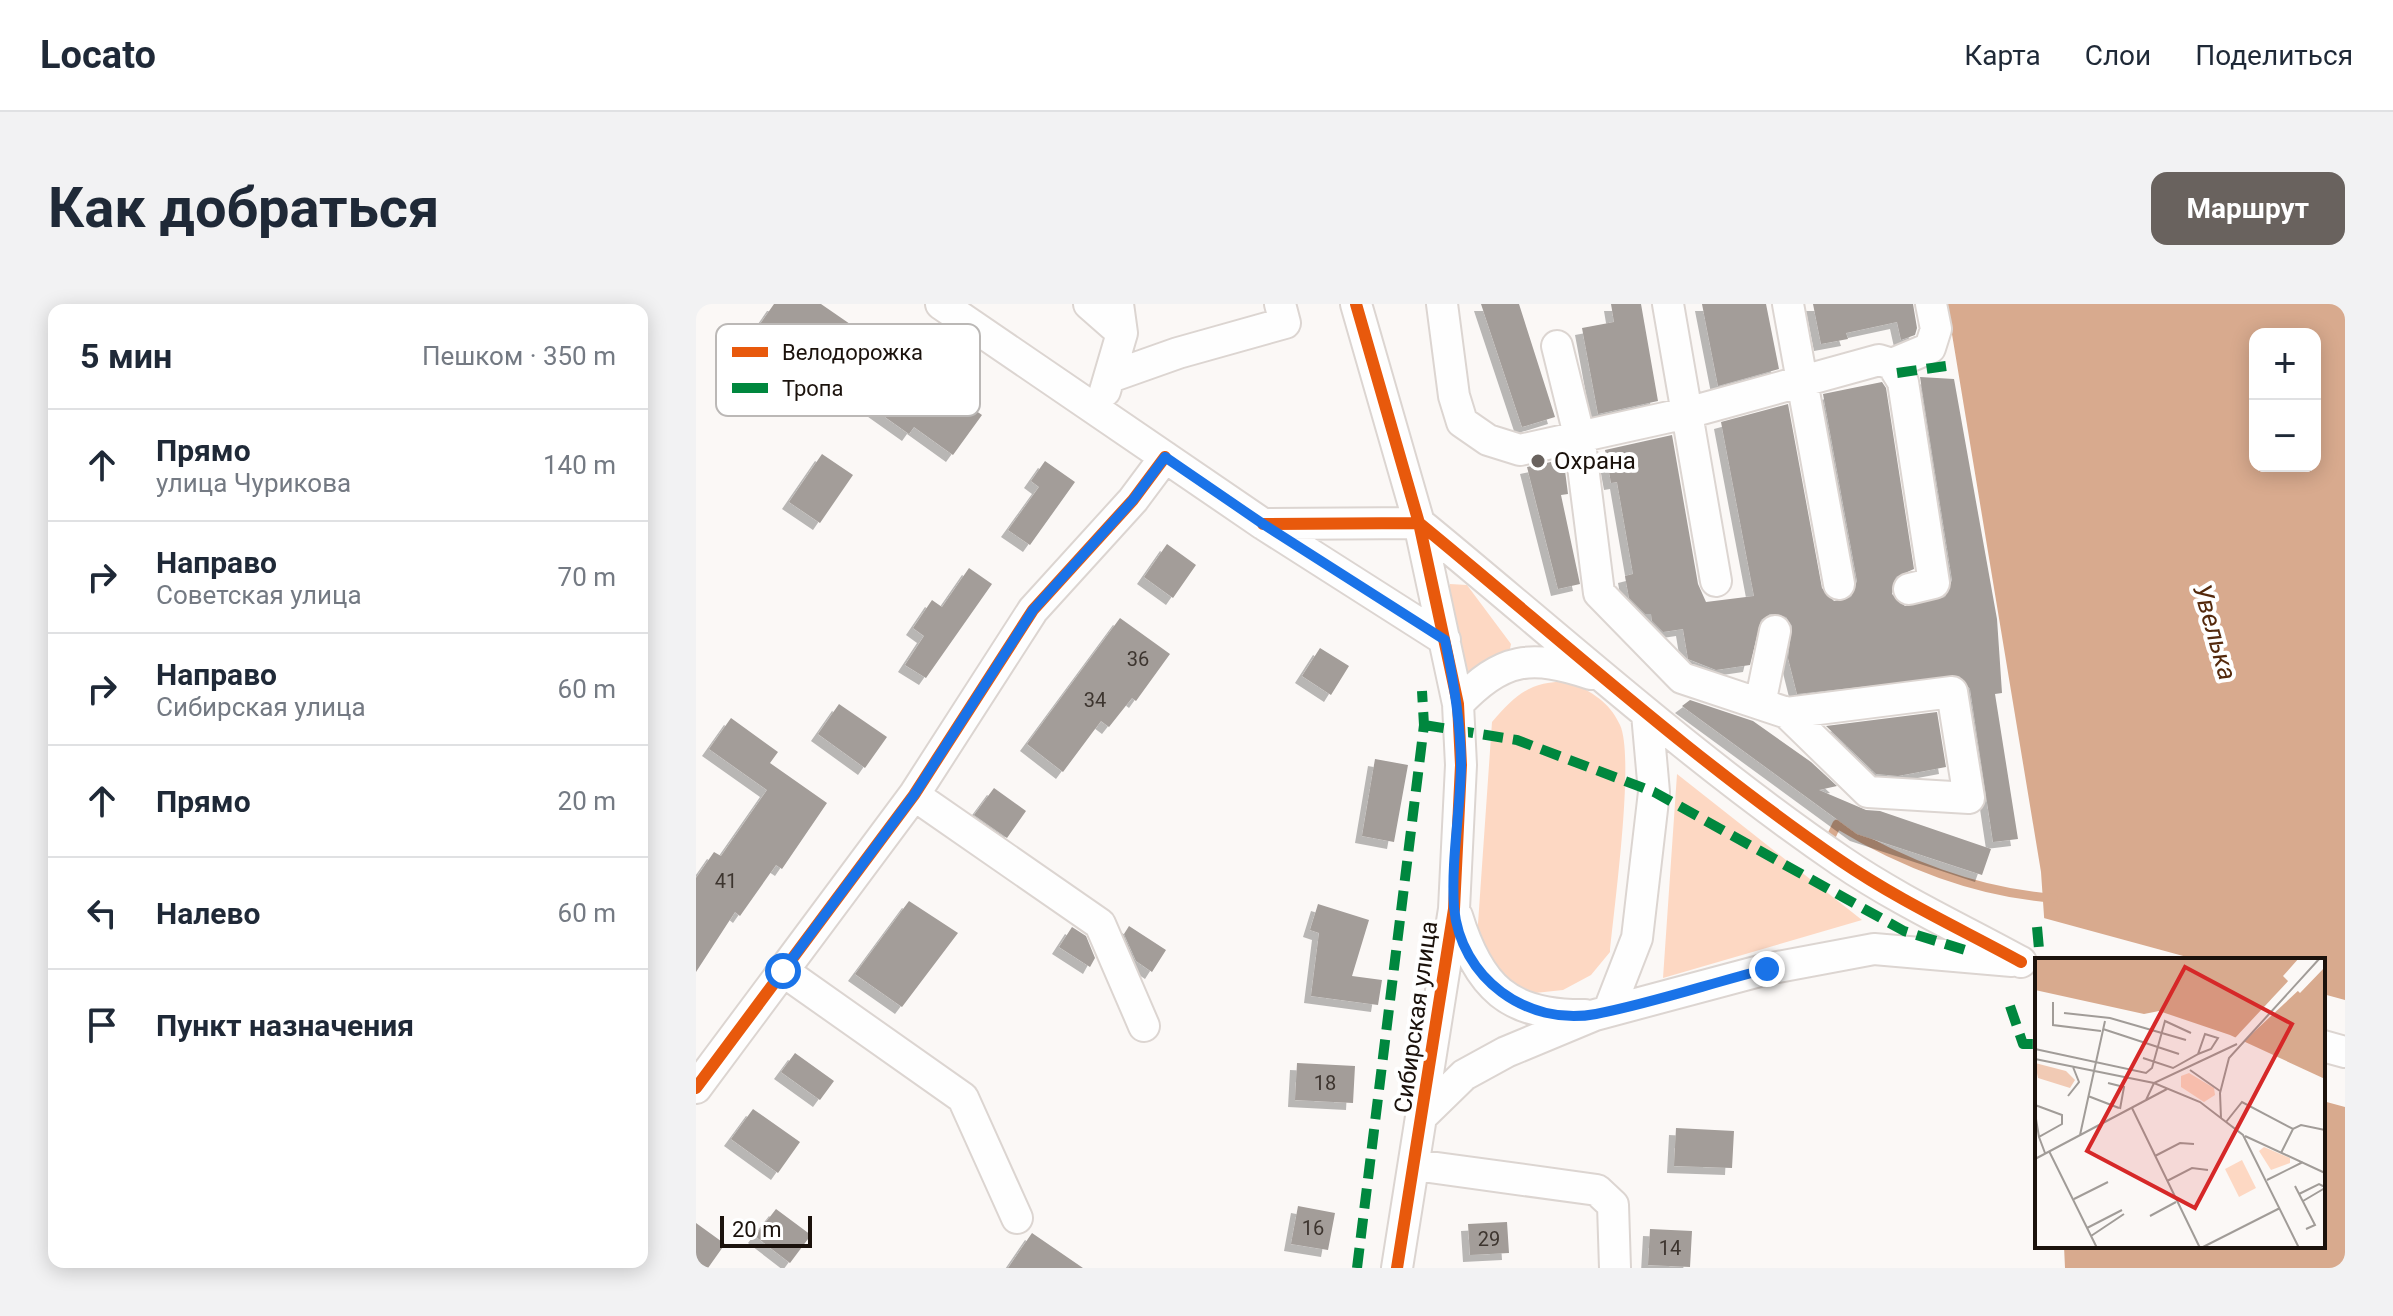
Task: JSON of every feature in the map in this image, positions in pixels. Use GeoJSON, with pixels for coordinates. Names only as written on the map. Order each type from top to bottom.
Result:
{"type":"FeatureCollection","features":[{"type":"Feature","properties":{"kind":"street"},"geometry":{"type":"LineString","coordinates":[[941,304],[970,324]]}},
{"type":"Feature","properties":{"kind":"street"},"geometry":{"type":"LineString","coordinates":[[1089,304],[1120,319],[1113,376],[1096,411]]}},
{"type":"Feature","properties":{"kind":"street"},"geometry":{"type":"LineString","coordinates":[[1113,376],[1178,353],[1285,323],[1280,304]]}},
{"type":"Feature","properties":{"kind":"street","name":"Сибирская улица"},"geometry":{"type":"LineString","coordinates":[[1356,304],[1419,523],[1458,704],[1461,765],[1454,909],[1424,1114],[1397,1268]]}},
{"type":"Feature","properties":{"kind":"street"},"geometry":{"type":"LineString","coordinates":[[1442,304],[1454,396],[1462,422],[1488,440],[1520,450],[1687,413],[1879,360],[1892,364],[1930,348],[1936,329],[1931,304]]}},
{"type":"Feature","properties":{"kind":"street"},"geometry":{"type":"LineString","coordinates":[[1668,304],[1716,581]]}},
{"type":"Feature","properties":{"kind":"street"},"geometry":{"type":"LineString","coordinates":[[1788,304],[1805,381],[1839,584]]}},
{"type":"Feature","properties":{"kind":"street"},"geometry":{"type":"LineString","coordinates":[[980,331],[1263,524],[1445,640]]}},
{"type":"Feature","properties":{"kind":"street"},"geometry":{"type":"LineString","coordinates":[[1557,346],[1579,435],[1599,593],[1682,678],[1774,708],[1952,692],[1969,798],[1868,792],[1774,708],[1775,631]]}},
{"type":"Feature","properties":{"kind":"street"},"geometry":{"type":"LineString","coordinates":[[1892,364],[1903,382],[1934,583],[1909,589]]}},
{"type":"Feature","properties":{"kind":"street"},"geometry":{"type":"LineString","coordinates":[[696,1088],[914,795],[1033,610],[1133,500],[1165,457]]}},
{"type":"Feature","properties":{"kind":"street"},"geometry":{"type":"LineString","coordinates":[[1263,524],[1419,523],[1647,714],[1840,860],[1883,887],[2029,964]]}},
{"type":"Feature","properties":{"kind":"street"},"geometry":{"type":"LineString","coordinates":[[1458,704],[1480,680],[1509,665],[1532,661],[1555,662],[1608,679]]}},
{"type":"Feature","properties":{"kind":"street"},"geometry":{"type":"LineString","coordinates":[[1602,1012],[1637,938],[1654,792],[1647,714]]}},
{"type":"Feature","properties":{"kind":"street"},"geometry":{"type":"LineString","coordinates":[[914,795],[1100,924],[1144,1026]]}},
{"type":"Feature","properties":{"kind":"street"},"geometry":{"type":"LineString","coordinates":[[1454,909],[1468,951],[1482,976],[1501,995],[1522,1007],[1553,1015],[1602,1012]]}},
{"type":"Feature","properties":{"kind":"street"},"geometry":{"type":"LineString","coordinates":[[1424,1114],[1464,1075],[1506,1052],[1602,1012],[1840,953],[1874,949],[2029,964]]}},
{"type":"Feature","properties":{"kind":"street"},"geometry":{"type":"LineString","coordinates":[[783,971],[963,1098],[1017,1218]]}},
{"type":"Feature","properties":{"kind":"street"},"geometry":{"type":"LineString","coordinates":[[2325,1047],[2345,1052]]}},
{"type":"Feature","properties":{"kind":"street"},"geometry":{"type":"LineString","coordinates":[[1415,1165],[1597,1190],[1613,1205],[1615,1268]]}},
{"type":"Feature","properties":{"kind":"shaded area"},"geometry":{"type":"Polygon","coordinates":[[[1450,584],[1467,585],[1511,644],[1508,659],[1470,675],[1461,668],[1447,598],[1450,584]]]}},
{"type":"Feature","properties":{"kind":"shaded area"},"geometry":{"type":"Polygon","coordinates":[[[1570,681],[1593,694],[1611,710],[1620,725],[1624,742],[1624,799],[1610,952],[1591,975],[1563,990],[1535,993],[1506,980],[1477,938],[1492,722],[1526,691],[1545,684],[1570,681]]]}},
{"type":"Feature","properties":{"kind":"shaded area"},"geometry":{"type":"Polygon","coordinates":[[[1677,774],[1862,920],[1663,978],[1677,774]]]}},
{"type":"Feature","properties":{"kind":"water","name":"Увелька"},"geometry":{"type":"Polygon","coordinates":[[[1947,304],[2345,304],[2345,1268],[2065,1268],[2064,1248],[2325,1248],[2325,958],[2047,958],[2041,872],[1947,304]]]}},
{"type":"Feature","properties":{"kind":"pier"},"geometry":{"type":"Polygon","coordinates":[[[2040,917],[2191,958],[2043,958],[2040,917]]]}},
{"type":"Feature","properties":{"kind":"pier"},"geometry":{"type":"Polygon","coordinates":[[[2325,995],[2345,1000],[2345,1107],[2325,1102],[2325,995]]]}},
{"type":"Feature","properties":{"kind":"building"},"geometry":{"type":"Polygon","coordinates":[[[774,304],[821,304],[850,324],[760,324],[774,304]]]}},
{"type":"Feature","properties":{"kind":"building"},"geometry":{"type":"Polygon","coordinates":[[[1481,304],[1519,304],[1555,417],[1522,427],[1481,304]]]}},
{"type":"Feature","properties":{"kind":"building"},"geometry":{"type":"Polygon","coordinates":[[[1611,304],[1641,304],[1658,401],[1598,414],[1582,328],[1614,322],[1611,304]]]}},
{"type":"Feature","properties":{"kind":"building"},"geometry":{"type":"Polygon","coordinates":[[[1702,304],[1766,304],[1779,369],[1718,386],[1702,304]]]}},
{"type":"Feature","properties":{"kind":"building"},"geometry":{"type":"Polygon","coordinates":[[[1813,304],[1913,304],[1917,328],[1915,335],[1901,340],[1897,322],[1846,333],[1848,339],[1821,344],[1813,304]]]}},
{"type":"Feature","properties":{"kind":"building"},"geometry":{"type":"Polygon","coordinates":[[[1920,377],[1954,379],[1997,619],[2002,693],[1995,694],[2018,839],[1993,842],[1970,689],[1959,676],[1797,694],[1788,658],[1792,626],[1786,617],[1770,614],[1761,620],[1750,665],[1716,670],[1688,659],[1683,629],[1663,632],[1652,621],[1651,614],[1645,614],[1629,598],[1625,576],[1633,574],[1617,482],[1611,483],[1605,450],[1672,435],[1698,584],[1706,602],[1754,596],[1721,422],[1788,404],[1822,588],[1834,601],[1851,597],[1857,581],[1823,394],[1882,382],[1886,388],[1914,569],[1896,577],[1892,594],[1905,606],[1945,597],[1952,580],[1920,377]]]}},
{"type":"Feature","properties":{"kind":"building"},"geometry":{"type":"Polygon","coordinates":[[[982,415],[953,455],[914,427],[909,434],[884,416],[982,415]]]}},
{"type":"Feature","properties":{"kind":"building"},"geometry":{"type":"Polygon","coordinates":[[[822,454],[853,475],[820,523],[789,502],[822,454]]]}},
{"type":"Feature","properties":{"kind":"building"},"geometry":{"type":"Polygon","coordinates":[[[1045,461],[1075,482],[1030,545],[1008,530],[1039,487],[1031,481],[1045,461]]]}},
{"type":"Feature","properties":{"kind":"building"},"geometry":{"type":"Polygon","coordinates":[[[1551,462],[1552,466],[1564,463],[1568,494],[1561,495],[1580,584],[1558,589],[1527,467],[1551,462]]]}},
{"type":"Feature","properties":{"kind":"building"},"geometry":{"type":"Polygon","coordinates":[[[1167,544],[1196,565],[1173,598],[1144,577],[1167,544]]]}},
{"type":"Feature","properties":{"kind":"building"},"geometry":{"type":"Polygon","coordinates":[[[969,568],[992,584],[926,678],[905,665],[924,636],[913,628],[932,600],[942,607],[969,568]]]}},
{"type":"Feature","properties":{"kind":"building"},"geometry":{"type":"Polygon","coordinates":[[[1120,618],[1170,654],[1136,701],[1132,698],[1109,727],[1101,721],[1063,772],[1027,744],[1120,618]]]}},
{"type":"Feature","properties":{"kind":"building"},"geometry":{"type":"Polygon","coordinates":[[[1320,648],[1349,666],[1331,695],[1302,676],[1320,648]]]}},
{"type":"Feature","properties":{"kind":"building"},"geometry":{"type":"Polygon","coordinates":[[[1690,700],[1753,721],[1811,762],[1837,786],[1819,790],[1866,810],[1880,811],[1991,849],[1982,875],[1857,834],[1682,706],[1690,700]]]}},
{"type":"Feature","properties":{"kind":"building"},"geometry":{"type":"Polygon","coordinates":[[[839,704],[887,737],[865,768],[818,734],[839,704]]]}},
{"type":"Feature","properties":{"kind":"building"},"geometry":{"type":"Polygon","coordinates":[[[1937,712],[1946,767],[1898,776],[1876,774],[1826,726],[1937,712]]]}},
{"type":"Feature","properties":{"kind":"building"},"geometry":{"type":"Polygon","coordinates":[[[731,718],[778,752],[770,763],[827,803],[782,869],[776,865],[740,916],[735,912],[696,972],[696,878],[714,852],[721,856],[767,790],[709,749],[731,718]]]}},
{"type":"Feature","properties":{"kind":"building"},"geometry":{"type":"Polygon","coordinates":[[[1375,759],[1408,765],[1394,842],[1362,836],[1375,759]]]}},
{"type":"Feature","properties":{"kind":"building"},"geometry":{"type":"Polygon","coordinates":[[[994,788],[1026,811],[1007,838],[974,815],[994,788]]]}},
{"type":"Feature","properties":{"kind":"building"},"geometry":{"type":"Polygon","coordinates":[[[909,901],[958,933],[902,1007],[855,974],[909,901]]]}},
{"type":"Feature","properties":{"kind":"building"},"geometry":{"type":"Polygon","coordinates":[[[1318,904],[1369,920],[1352,976],[1382,980],[1378,1005],[1311,996],[1319,933],[1310,930],[1318,904]]]}},
{"type":"Feature","properties":{"kind":"building"},"geometry":{"type":"Polygon","coordinates":[[[1129,926],[1166,950],[1152,972],[1136,961],[1124,934],[1129,926]]]}},
{"type":"Feature","properties":{"kind":"building"},"geometry":{"type":"Polygon","coordinates":[[[1072,927],[1086,936],[1095,958],[1090,967],[1059,947],[1072,927]]]}},
{"type":"Feature","properties":{"kind":"building"},"geometry":{"type":"Polygon","coordinates":[[[795,1053],[834,1081],[820,1100],[781,1072],[795,1053]]]}},
{"type":"Feature","properties":{"kind":"building"},"geometry":{"type":"Polygon","coordinates":[[[1297,1063],[1355,1066],[1353,1103],[1295,1100],[1297,1063]]]}},
{"type":"Feature","properties":{"kind":"building"},"geometry":{"type":"Polygon","coordinates":[[[753,1109],[800,1142],[778,1173],[731,1139],[753,1109]]]}},
{"type":"Feature","properties":{"kind":"building"},"geometry":{"type":"Polygon","coordinates":[[[1676,1128],[1734,1131],[1732,1168],[1674,1166],[1676,1128]]]}},
{"type":"Feature","properties":{"kind":"building"},"geometry":{"type":"Polygon","coordinates":[[[1298,1206],[1335,1213],[1328,1250],[1291,1244],[1298,1206]]]}},
{"type":"Feature","properties":{"kind":"building"},"geometry":{"type":"Polygon","coordinates":[[[776,1209],[811,1235],[790,1263],[755,1236],[776,1209]]]}},
{"type":"Feature","properties":{"kind":"building"},"geometry":{"type":"Polygon","coordinates":[[[1507,1222],[1509,1253],[1470,1255],[1468,1224],[1507,1222]]]}},
{"type":"Feature","properties":{"kind":"building"},"geometry":{"type":"Polygon","coordinates":[[[696,1223],[725,1244],[708,1268],[696,1268],[696,1223]]]}},
{"type":"Feature","properties":{"kind":"building"},"geometry":{"type":"Polygon","coordinates":[[[1650,1229],[1692,1231],[1690,1267],[1648,1265],[1650,1229]]]}},
{"type":"Feature","properties":{"kind":"building"},"geometry":{"type":"Polygon","coordinates":[[[1032,1233],[1083,1268],[1008,1268],[1032,1233]]]}},
{"type":"Feature","properties":{"kind":"waterway"},"geometry":{"type":"LineString","coordinates":[[1829,841],[1837,824],[1887,851],[1940,874],[1996,890],[2053,898]]}},
{"type":"Feature","properties":{"kind":"marked path"},"geometry":{"type":"LineString","coordinates":[[1897,373],[1946,366]]}},
{"type":"Feature","properties":{"kind":"marked path"},"geometry":{"type":"LineString","coordinates":[[1357,1268],[1424,725],[1422,691]]}},
{"type":"Feature","properties":{"kind":"marked path"},"geometry":{"type":"LineString","coordinates":[[1424,725],[1517,740],[1654,792],[1904,931],[1965,950]]}},
{"type":"Feature","properties":{"kind":"marked path"},"geometry":{"type":"LineString","coordinates":[[2037,927],[2040,958]]}},
{"type":"Feature","properties":{"kind":"marked path"},"geometry":{"type":"LineString","coordinates":[[2010,1006],[2023,1044],[2035,1044]]}},
{"type":"Feature","properties":{"kind":"cycle path"},"geometry":{"type":"LineString","coordinates":[[1356,304],[1419,523],[1458,704],[1461,765],[1454,909],[1397,1268]]}},
{"type":"Feature","properties":{"kind":"cycle path"},"geometry":{"type":"LineString","coordinates":[[696,1088],[914,795],[1033,610],[1133,500],[1165,457]]}},
{"type":"Feature","properties":{"kind":"cycle path"},"geometry":{"type":"LineString","coordinates":[[1263,524],[1419,523],[1626,696],[1786,822],[1885,889],[2021,962]]}},
{"type":"Feature","properties":{"kind":"place","name":"Охрана"},"geometry":{"type":"Point","coordinates":[1538,461]}},
{"type":"Feature","properties":{"kind":"route"},"geometry":{"type":"LineString","coordinates":[[783,971],[914,795],[1033,610],[1133,500],[1165,457],[1263,524],[1445,640],[1458,704],[1461,765],[1454,909],[1468,951],[1482,976],[1501,995],[1522,1007],[1553,1015],[1595,1015],[1767,969]]}}]}
